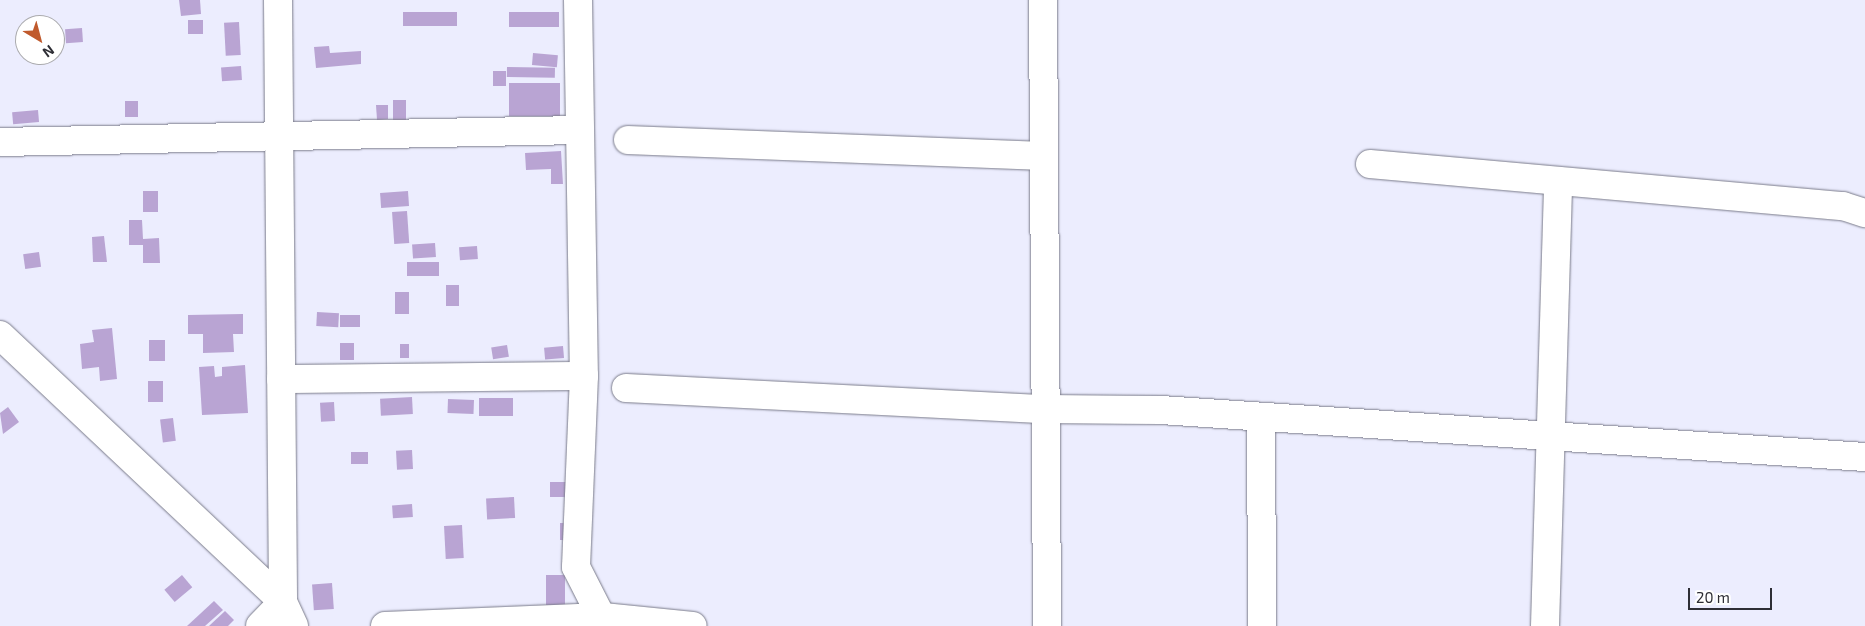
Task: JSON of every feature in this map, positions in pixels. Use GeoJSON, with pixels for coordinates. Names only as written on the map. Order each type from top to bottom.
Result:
{"type":"FeatureCollection","features":[{"type":"Feature","properties":{"kind":"street"},"geometry":{"type":"LineString","coordinates":[[278,0],[281,379],[288,614]]}},
{"type":"Feature","properties":{"kind":"street"},"geometry":{"type":"LineString","coordinates":[[578,0],[584,376],[576,567],[604,622]]}},
{"type":"Feature","properties":{"kind":"street"},"geometry":{"type":"LineString","coordinates":[[1043,0],[1044,409],[1047,626]]}},
{"type":"Feature","properties":{"kind":"street"},"geometry":{"type":"LineString","coordinates":[[0,142],[580,130]]}},
{"type":"Feature","properties":{"kind":"street"},"geometry":{"type":"LineString","coordinates":[[628,140],[1043,156]]}},
{"type":"Feature","properties":{"kind":"street"},"geometry":{"type":"LineString","coordinates":[[1370,164],[1843,206],[1865,212]]}},
{"type":"Feature","properties":{"kind":"street"},"geometry":{"type":"LineString","coordinates":[[1545,626],[1558,181]]}},
{"type":"Feature","properties":{"kind":"street"},"geometry":{"type":"LineString","coordinates":[[0,335],[288,614]]}},
{"type":"Feature","properties":{"kind":"street"},"geometry":{"type":"LineString","coordinates":[[281,379],[584,376]]}},
{"type":"Feature","properties":{"kind":"street"},"geometry":{"type":"LineString","coordinates":[[626,388],[1044,409],[1261,417],[1865,457]]}},
{"type":"Feature","properties":{"kind":"street"},"geometry":{"type":"LineString","coordinates":[[1261,417],[1262,626]]}},
{"type":"Feature","properties":{"kind":"street"},"geometry":{"type":"LineString","coordinates":[[260,626],[288,614]]}},
{"type":"Feature","properties":{"kind":"street"},"geometry":{"type":"LineString","coordinates":[[385,626],[604,622],[693,626]]}},
{"type":"Feature","properties":{"kind":"building"},"geometry":{"type":"Polygon","coordinates":[[[179,0],[200,0],[201,14],[181,16],[179,0]]]}},
{"type":"Feature","properties":{"kind":"building"},"geometry":{"type":"Polygon","coordinates":[[[403,12],[457,12],[457,26],[403,26],[403,12]]]}},
{"type":"Feature","properties":{"kind":"building"},"geometry":{"type":"Polygon","coordinates":[[[509,12],[559,12],[559,27],[509,27],[509,12]]]}},
{"type":"Feature","properties":{"kind":"building"},"geometry":{"type":"Polygon","coordinates":[[[188,20],[203,20],[203,34],[188,34],[188,20]]]}},
{"type":"Feature","properties":{"kind":"building"},"geometry":{"type":"Polygon","coordinates":[[[239,22],[241,55],[226,56],[224,23],[239,22]]]}},
{"type":"Feature","properties":{"kind":"building"},"geometry":{"type":"Polygon","coordinates":[[[82,28],[83,42],[66,43],[65,29],[82,28]]]}},
{"type":"Feature","properties":{"kind":"building"},"geometry":{"type":"Polygon","coordinates":[[[329,46],[330,53],[361,51],[361,64],[316,68],[314,47],[329,46]]]}},
{"type":"Feature","properties":{"kind":"building"},"geometry":{"type":"Polygon","coordinates":[[[533,53],[558,55],[557,67],[532,65],[533,53]]]}},
{"type":"Feature","properties":{"kind":"building"},"geometry":{"type":"Polygon","coordinates":[[[241,66],[242,80],[222,81],[221,67],[241,66]]]}},
{"type":"Feature","properties":{"kind":"building"},"geometry":{"type":"Polygon","coordinates":[[[507,67],[555,68],[555,78],[507,77],[507,67]]]}},
{"type":"Feature","properties":{"kind":"building"},"geometry":{"type":"Polygon","coordinates":[[[493,71],[506,71],[506,86],[493,86],[493,71]]]}},
{"type":"Feature","properties":{"kind":"building"},"geometry":{"type":"Polygon","coordinates":[[[509,83],[560,83],[560,116],[509,116],[509,83]]]}},
{"type":"Feature","properties":{"kind":"building"},"geometry":{"type":"Polygon","coordinates":[[[393,100],[406,100],[406,121],[393,121],[393,100]]]}},
{"type":"Feature","properties":{"kind":"building"},"geometry":{"type":"Polygon","coordinates":[[[125,101],[138,101],[138,117],[125,117],[125,101]]]}},
{"type":"Feature","properties":{"kind":"building"},"geometry":{"type":"Polygon","coordinates":[[[376,105],[388,105],[388,119],[377,120],[376,105]]]}},
{"type":"Feature","properties":{"kind":"building"},"geometry":{"type":"Polygon","coordinates":[[[38,110],[39,122],[13,124],[12,112],[38,110]]]}},
{"type":"Feature","properties":{"kind":"building"},"geometry":{"type":"Polygon","coordinates":[[[561,151],[563,184],[551,184],[551,169],[526,170],[525,153],[561,151]]]}},
{"type":"Feature","properties":{"kind":"building"},"geometry":{"type":"Polygon","coordinates":[[[143,191],[158,191],[158,212],[143,212],[143,191]]]}},
{"type":"Feature","properties":{"kind":"building"},"geometry":{"type":"Polygon","coordinates":[[[408,191],[409,206],[381,208],[380,193],[408,191]]]}},
{"type":"Feature","properties":{"kind":"building"},"geometry":{"type":"Polygon","coordinates":[[[407,211],[409,243],[394,244],[392,212],[407,211]]]}},
{"type":"Feature","properties":{"kind":"building"},"geometry":{"type":"Polygon","coordinates":[[[129,220],[142,220],[143,239],[159,238],[160,263],[143,263],[143,245],[129,245],[129,220]]]}},
{"type":"Feature","properties":{"kind":"building"},"geometry":{"type":"Polygon","coordinates":[[[104,236],[107,262],[93,262],[92,237],[104,236]]]}},
{"type":"Feature","properties":{"kind":"building"},"geometry":{"type":"Polygon","coordinates":[[[435,243],[436,257],[413,259],[412,245],[435,243]]]}},
{"type":"Feature","properties":{"kind":"building"},"geometry":{"type":"Polygon","coordinates":[[[477,246],[478,259],[460,260],[459,247],[477,246]]]}},
{"type":"Feature","properties":{"kind":"building"},"geometry":{"type":"Polygon","coordinates":[[[39,252],[41,267],[25,269],[23,254],[39,252]]]}},
{"type":"Feature","properties":{"kind":"building"},"geometry":{"type":"Polygon","coordinates":[[[407,262],[439,262],[439,276],[407,276],[407,262]]]}},
{"type":"Feature","properties":{"kind":"building"},"geometry":{"type":"Polygon","coordinates":[[[446,285],[459,285],[459,306],[446,306],[446,285]]]}},
{"type":"Feature","properties":{"kind":"building"},"geometry":{"type":"Polygon","coordinates":[[[395,292],[409,292],[409,314],[395,314],[395,292]]]}},
{"type":"Feature","properties":{"kind":"building"},"geometry":{"type":"Polygon","coordinates":[[[317,312],[339,313],[338,327],[316,326],[317,312]]]}},
{"type":"Feature","properties":{"kind":"building"},"geometry":{"type":"Polygon","coordinates":[[[243,314],[243,334],[233,334],[234,352],[203,353],[203,334],[188,334],[188,315],[243,314]]]}},
{"type":"Feature","properties":{"kind":"building"},"geometry":{"type":"Polygon","coordinates":[[[340,315],[360,315],[360,327],[340,327],[340,315]]]}},
{"type":"Feature","properties":{"kind":"building"},"geometry":{"type":"Polygon","coordinates":[[[112,328],[117,379],[100,381],[99,367],[82,369],[80,344],[94,342],[92,330],[112,328]]]}},
{"type":"Feature","properties":{"kind":"building"},"geometry":{"type":"Polygon","coordinates":[[[149,340],[165,340],[165,361],[149,361],[149,340]]]}},
{"type":"Feature","properties":{"kind":"building"},"geometry":{"type":"Polygon","coordinates":[[[340,343],[354,343],[354,360],[340,360],[340,343]]]}},
{"type":"Feature","properties":{"kind":"building"},"geometry":{"type":"Polygon","coordinates":[[[400,344],[409,344],[409,358],[400,358],[400,344]]]}},
{"type":"Feature","properties":{"kind":"building"},"geometry":{"type":"Polygon","coordinates":[[[507,345],[509,357],[493,359],[491,348],[507,345]]]}},
{"type":"Feature","properties":{"kind":"building"},"geometry":{"type":"Polygon","coordinates":[[[563,346],[564,358],[545,360],[544,348],[563,346]]]}},
{"type":"Feature","properties":{"kind":"building"},"geometry":{"type":"Polygon","coordinates":[[[245,365],[248,413],[202,415],[199,367],[214,366],[215,377],[222,376],[222,367],[245,365]]]}},
{"type":"Feature","properties":{"kind":"building"},"geometry":{"type":"Polygon","coordinates":[[[148,381],[163,381],[163,402],[148,402],[148,381]]]}},
{"type":"Feature","properties":{"kind":"building"},"geometry":{"type":"Polygon","coordinates":[[[412,397],[413,414],[381,416],[380,399],[412,397]]]}},
{"type":"Feature","properties":{"kind":"building"},"geometry":{"type":"Polygon","coordinates":[[[479,398],[513,398],[513,416],[479,416],[479,398]]]}},
{"type":"Feature","properties":{"kind":"building"},"geometry":{"type":"Polygon","coordinates":[[[448,399],[474,400],[473,414],[448,413],[448,399]]]}},
{"type":"Feature","properties":{"kind":"building"},"geometry":{"type":"Polygon","coordinates":[[[334,402],[335,421],[321,422],[320,403],[334,402]]]}},
{"type":"Feature","properties":{"kind":"building"},"geometry":{"type":"Polygon","coordinates":[[[8,407],[19,422],[3,434],[0,413],[8,407]]]}},
{"type":"Feature","properties":{"kind":"building"},"geometry":{"type":"Polygon","coordinates":[[[173,418],[176,441],[163,442],[160,420],[173,418]]]}},
{"type":"Feature","properties":{"kind":"building"},"geometry":{"type":"Polygon","coordinates":[[[412,450],[413,469],[397,470],[396,451],[412,450]]]}},
{"type":"Feature","properties":{"kind":"building"},"geometry":{"type":"Polygon","coordinates":[[[351,452],[368,452],[368,464],[351,464],[351,452]]]}},
{"type":"Feature","properties":{"kind":"building"},"geometry":{"type":"Polygon","coordinates":[[[550,482],[566,482],[566,497],[550,497],[550,482]]]}},
{"type":"Feature","properties":{"kind":"building"},"geometry":{"type":"Polygon","coordinates":[[[514,497],[515,518],[487,519],[486,498],[514,497]]]}},
{"type":"Feature","properties":{"kind":"building"},"geometry":{"type":"Polygon","coordinates":[[[412,504],[413,517],[393,518],[392,505],[412,504]]]}},
{"type":"Feature","properties":{"kind":"building"},"geometry":{"type":"Polygon","coordinates":[[[560,523],[571,523],[571,540],[560,540],[560,523]]]}},
{"type":"Feature","properties":{"kind":"building"},"geometry":{"type":"Polygon","coordinates":[[[462,525],[464,558],[446,559],[444,526],[462,525]]]}},
{"type":"Feature","properties":{"kind":"building"},"geometry":{"type":"Polygon","coordinates":[[[182,575],[192,587],[175,602],[164,590],[182,575]]]}},
{"type":"Feature","properties":{"kind":"building"},"geometry":{"type":"Polygon","coordinates":[[[546,575],[565,575],[565,605],[546,605],[546,575]]]}},
{"type":"Feature","properties":{"kind":"building"},"geometry":{"type":"Polygon","coordinates":[[[332,583],[334,609],[314,610],[312,584],[332,583]]]}},
{"type":"Feature","properties":{"kind":"building"},"geometry":{"type":"Polygon","coordinates":[[[214,601],[223,610],[205,626],[187,626],[214,601]]]}},
{"type":"Feature","properties":{"kind":"building"},"geometry":{"type":"Polygon","coordinates":[[[225,611],[234,620],[228,626],[209,626],[225,611]]]}}]}
